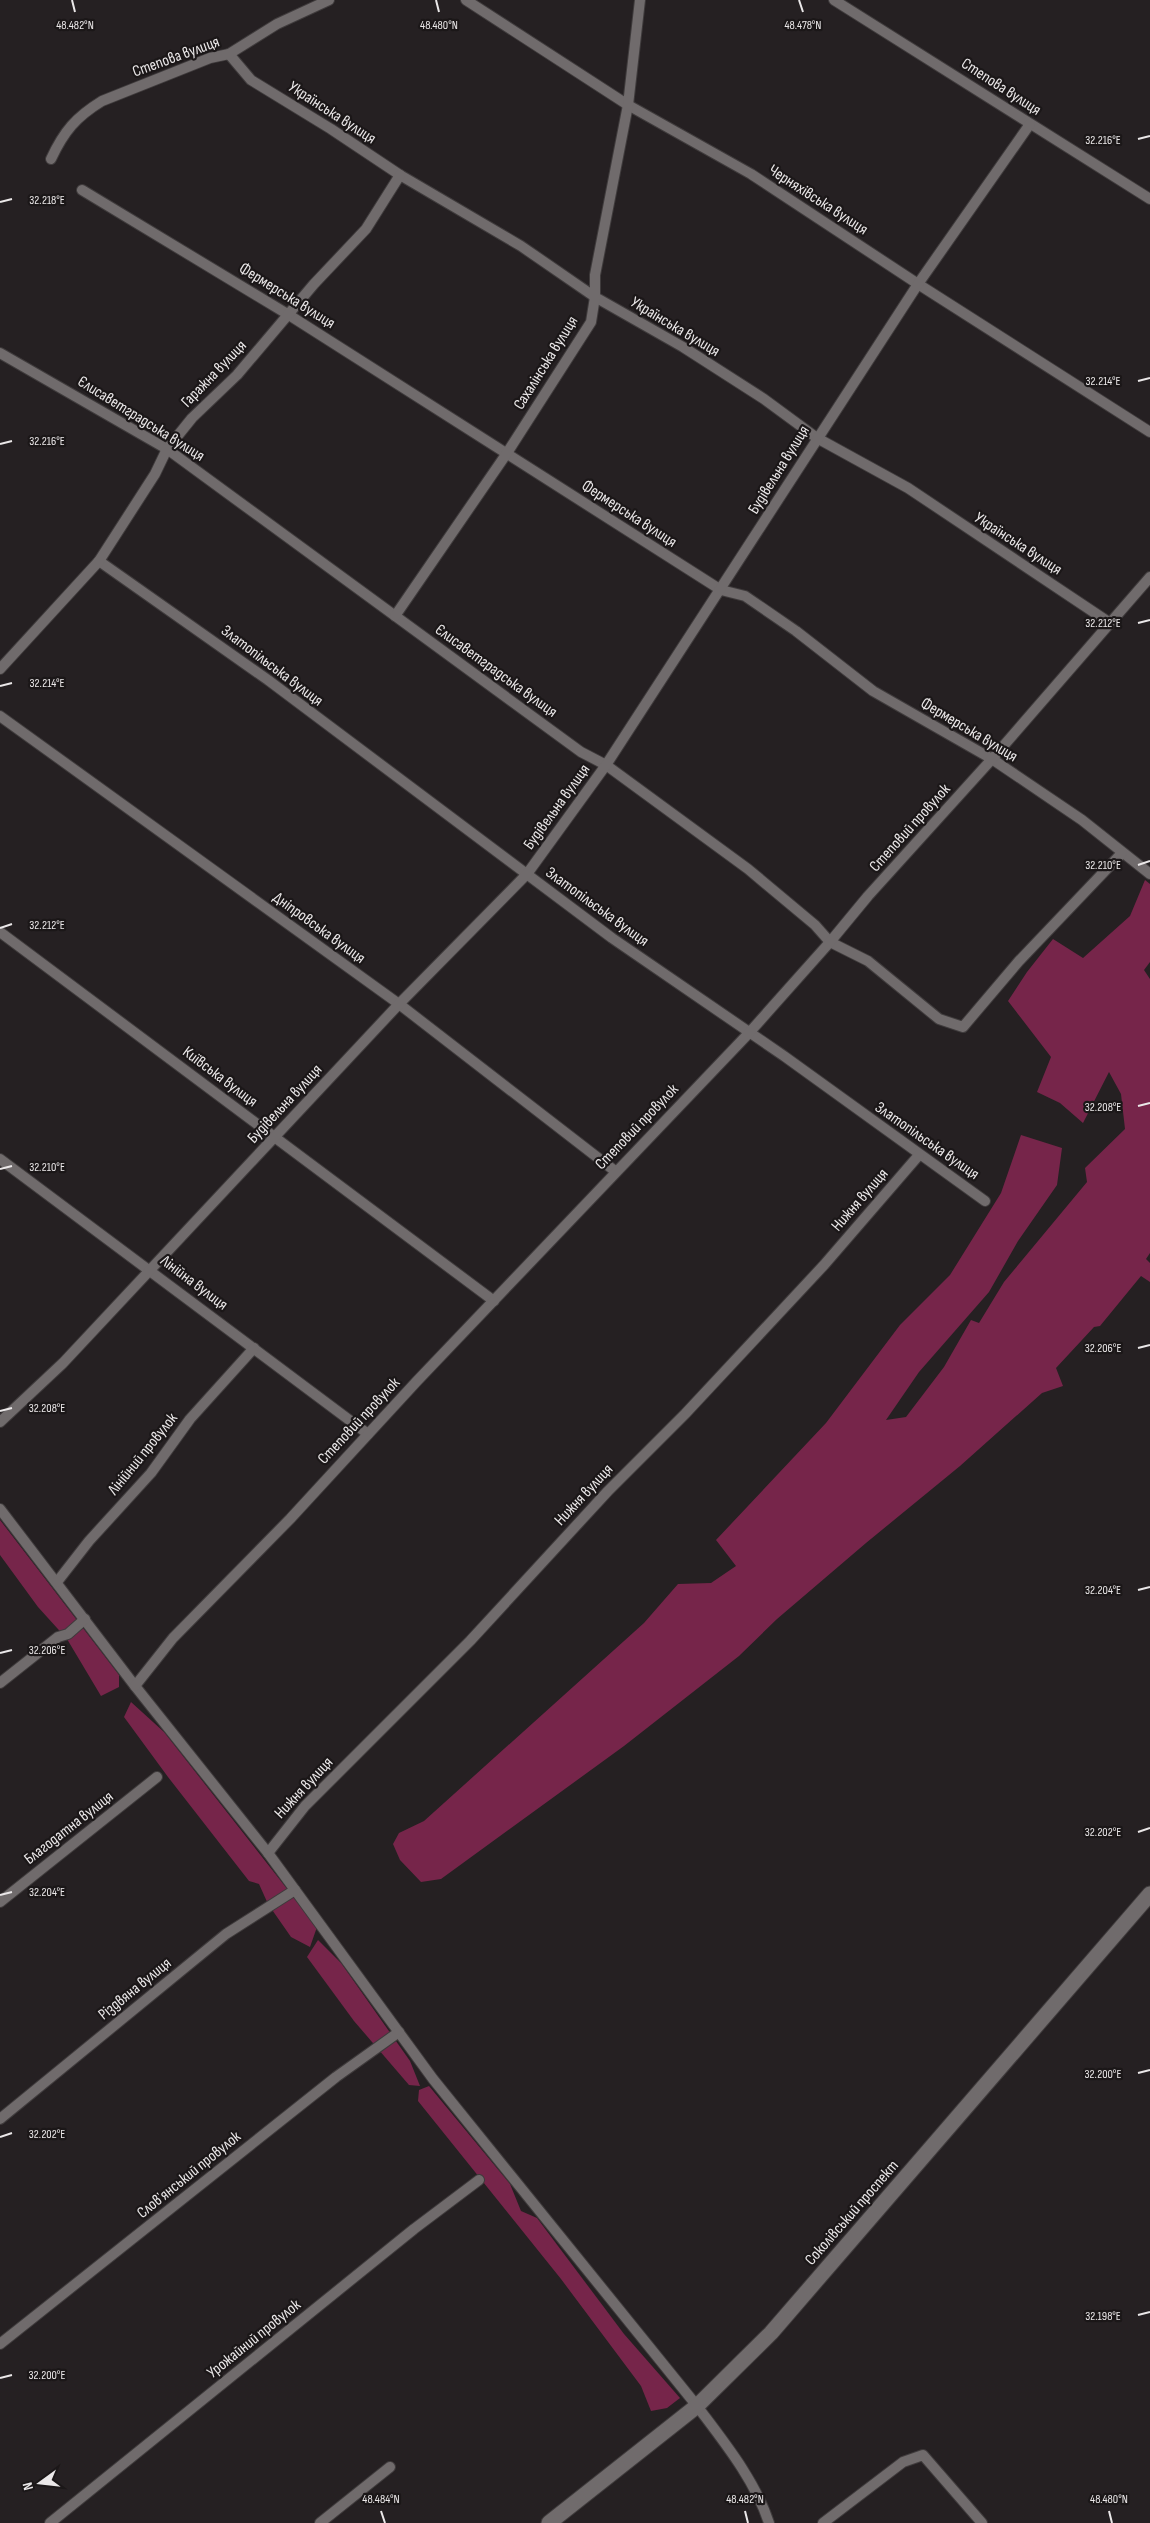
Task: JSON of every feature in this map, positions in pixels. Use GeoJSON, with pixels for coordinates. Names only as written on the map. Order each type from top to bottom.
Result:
{"type":"FeatureCollection","features":[{"type":"Feature","properties":{"kind":"street","name":"Степова вулиця"},"geometry":{"type":"LineString","coordinates":[[51,159],[62,135],[95,106],[210,58],[229,54],[277,24],[329,0]]}},
{"type":"Feature","properties":{"kind":"street","name":"Черняхівська вулиця"},"geometry":{"type":"LineString","coordinates":[[466,0],[628,105],[751,174],[918,284],[1150,432]]}},
{"type":"Feature","properties":{"kind":"street","name":"Сахалінська вулиця"},"geometry":{"type":"LineString","coordinates":[[395,616],[507,453],[591,322],[595,297],[595,275],[628,105],[640,0]]}},
{"type":"Feature","properties":{"kind":"street","name":"Степова вулиця"},"geometry":{"type":"LineString","coordinates":[[834,0],[1150,199]]}},
{"type":"Feature","properties":{"kind":"street","name":"Українська вулиця"},"geometry":{"type":"LineString","coordinates":[[229,54],[251,80],[331,129],[400,176],[521,246],[595,297],[683,347],[764,399],[817,438],[908,488],[1110,623]]}},
{"type":"Feature","properties":{"kind":"street","name":"Будівельна вулиця"},"geometry":{"type":"LineString","coordinates":[[0,1422],[63,1363],[399,1004],[527,874],[606,765],[918,284],[1030,124]]}},
{"type":"Feature","properties":{"kind":"street","name":"Гаражна вулиця"},"geometry":{"type":"LineString","coordinates":[[0,669],[99,561],[155,474],[167,449],[192,418],[237,375],[314,284],[366,229],[400,176]]}},
{"type":"Feature","properties":{"kind":"street","name":"Фермерська вулиця"},"geometry":{"type":"LineString","coordinates":[[82,190],[289,315],[721,590],[745,596],[796,631],[873,690],[992,760],[1082,820],[1150,874]]}},
{"type":"Feature","properties":{"kind":"street","name":"Єлисаветградська вулиця"},"geometry":{"type":"LineString","coordinates":[[0,353],[167,449],[581,752],[606,765],[748,869],[815,925],[830,942],[868,961],[939,1019],[963,1026],[1019,961],[1122,853]]}},
{"type":"Feature","properties":{"kind":"street","name":"Златопільська вулиця"},"geometry":{"type":"LineString","coordinates":[[99,561],[268,680],[324,724],[467,827],[612,938],[749,1032],[985,1201]]}},
{"type":"Feature","properties":{"kind":"street","name":"Степовий провулок"},"geometry":{"type":"LineString","coordinates":[[134,1686],[174,1638],[290,1519],[368,1434],[749,1032],[830,942],[868,896],[992,760],[1150,577]]}},
{"type":"Feature","properties":{"kind":"street","name":"Дніпровська вулиця"},"geometry":{"type":"LineString","coordinates":[[0,716],[399,1004],[615,1172]]}},
{"type":"Feature","properties":{"kind":"street","name":"Київська вулиця"},"geometry":{"type":"LineString","coordinates":[[0,932],[494,1301]]}},
{"type":"Feature","properties":{"kind":"street","name":"Нижня вулиця"},"geometry":{"type":"LineString","coordinates":[[268,1853],[305,1806],[470,1641],[608,1490],[685,1414],[818,1272],[919,1155]]}},
{"type":"Feature","properties":{"kind":"street","name":"Лінійна вулиця"},"geometry":{"type":"LineString","coordinates":[[0,1159],[152,1270],[368,1434]]}},
{"type":"Feature","properties":{"kind":"street","name":"Лінійний провулок"},"geometry":{"type":"LineString","coordinates":[[57,1582],[89,1541],[150,1473],[190,1418],[254,1348]]}},
{"type":"Feature","properties":{"kind":"street"},"geometry":{"type":"LineString","coordinates":[[0,1509],[134,1686],[268,1853],[433,2079],[696,2406],[730,2451],[764,2509],[769,2523]]}},
{"type":"Feature","properties":{"kind":"street"},"geometry":{"type":"LineString","coordinates":[[0,1683],[58,1637],[68,1634],[85,1619]]}},
{"type":"Feature","properties":{"kind":"street","name":"Благодатна вулиця"},"geometry":{"type":"LineString","coordinates":[[0,1902],[157,1777]]}},
{"type":"Feature","properties":{"kind":"street","name":"Різдвяна вулиця"},"geometry":{"type":"LineString","coordinates":[[0,2119],[226,1934],[295,1890]]}},
{"type":"Feature","properties":{"kind":"street","name":"Соколівський проспект"},"geometry":{"type":"LineString","coordinates":[[549,2523],[696,2406],[771,2333],[1150,1894]]}},
{"type":"Feature","properties":{"kind":"street","name":"Словʼянський провулок"},"geometry":{"type":"LineString","coordinates":[[0,2344],[336,2077],[399,2032]]}},
{"type":"Feature","properties":{"kind":"street","name":"Урожайний провулок"},"geometry":{"type":"LineString","coordinates":[[50,2523],[414,2229],[478,2180]]}},
{"type":"Feature","properties":{"kind":"street"},"geometry":{"type":"LineString","coordinates":[[823,2523],[903,2462],[923,2455],[982,2523]]}},
{"type":"Feature","properties":{"kind":"street"},"geometry":{"type":"LineString","coordinates":[[320,2523],[390,2467]]}},
{"type":"Feature","properties":{"kind":"shaded area"},"geometry":{"type":"Polygon","coordinates":[[[1145,880],[1150,884],[1150,962],[1144,970],[1150,979],[1150,1253],[1146,1259],[1150,1263],[1150,1282],[1141,1276],[1100,1326],[1094,1327],[1056,1368],[1063,1386],[1042,1393],[960,1466],[777,1619],[739,1656],[624,1746],[441,1879],[421,1882],[400,1860],[393,1844],[399,1833],[424,1821],[644,1623],[678,1584],[711,1583],[736,1566],[716,1540],[826,1423],[900,1325],[950,1275],[1001,1193],[1021,1135],[1062,1148],[1057,1185],[1018,1241],[989,1292],[919,1372],[886,1420],[906,1417],[944,1367],[971,1320],[979,1323],[1004,1282],[1087,1182],[1085,1168],[1125,1129],[1121,1094],[1109,1072],[1083,1123],[1060,1103],[1037,1092],[1051,1057],[1008,1001],[1027,972],[1053,939],[1083,958],[1130,916],[1145,880]]]}},
{"type":"Feature","properties":{"kind":"shaded area"},"geometry":{"type":"Polygon","coordinates":[[[0,1520],[119,1675],[119,1687],[101,1696],[67,1639],[38,1607],[0,1555],[0,1520]]]}},
{"type":"Feature","properties":{"kind":"shaded area"},"geometry":{"type":"Polygon","coordinates":[[[131,1702],[164,1732],[317,1927],[310,1947],[291,1937],[268,1904],[259,1884],[249,1881],[124,1717],[131,1702]]]}},
{"type":"Feature","properties":{"kind":"shaded area"},"geometry":{"type":"Polygon","coordinates":[[[318,1940],[341,1963],[410,2061],[420,2086],[409,2085],[354,2021],[307,1957],[318,1940]]]}},
{"type":"Feature","properties":{"kind":"shaded area"},"geometry":{"type":"Polygon","coordinates":[[[429,2086],[510,2184],[521,2211],[537,2218],[624,2334],[680,2398],[667,2408],[651,2411],[641,2386],[561,2279],[418,2101],[419,2090],[429,2086]]]}}]}
